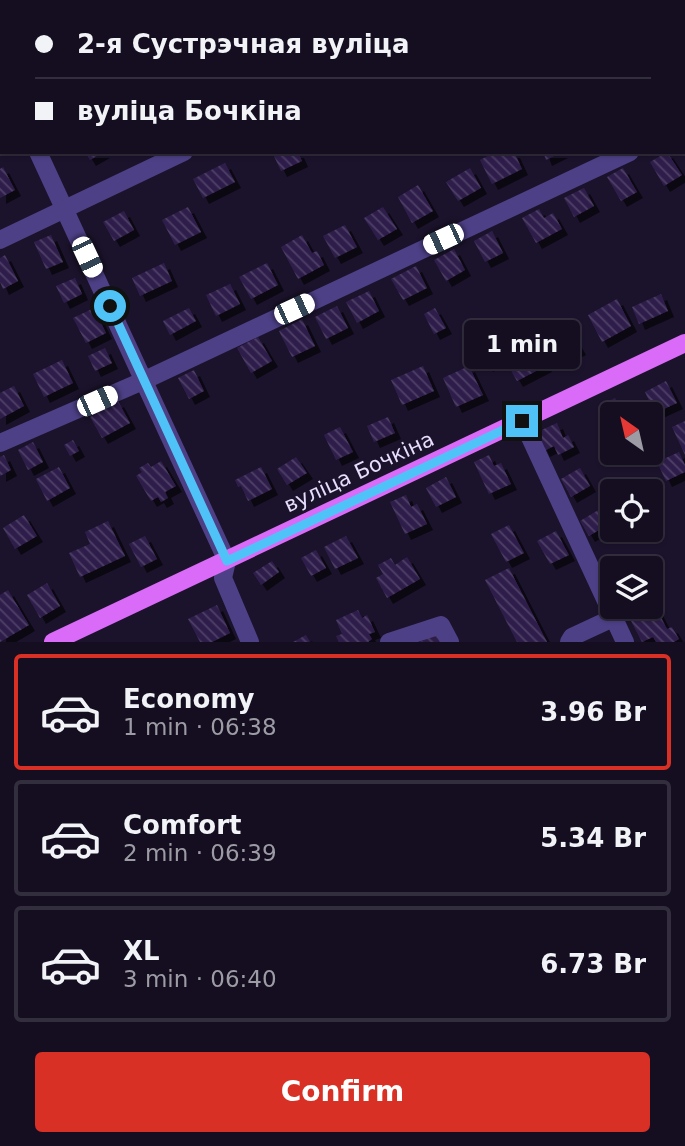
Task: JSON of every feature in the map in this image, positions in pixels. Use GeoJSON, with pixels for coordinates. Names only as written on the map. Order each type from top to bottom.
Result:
{"type":"FeatureCollection","features":[{"type":"Feature","properties":{"kind":"main road","name":"вуліца Бочкіна"},"geometry":{"type":"LineString","coordinates":[[52,642],[685,343]]}},
{"type":"Feature","properties":{"kind":"street"},"geometry":{"type":"LineString","coordinates":[[39,154],[227,561],[223,578],[250,642]]}},
{"type":"Feature","properties":{"kind":"street"},"geometry":{"type":"LineString","coordinates":[[0,240],[180,154]]}},
{"type":"Feature","properties":{"kind":"street"},"geometry":{"type":"LineString","coordinates":[[0,443],[145,380],[626,154]]}},
{"type":"Feature","properties":{"kind":"street"},"geometry":{"type":"LineString","coordinates":[[522,421],[600,585]]}},
{"type":"Feature","properties":{"kind":"street"},"geometry":{"type":"LineString","coordinates":[[569,642],[611,619]]}},
{"type":"Feature","properties":{"kind":"street"},"geometry":{"type":"LineString","coordinates":[[616,619],[625,642]]}},
{"type":"Feature","properties":{"kind":"street"},"geometry":{"type":"LineString","coordinates":[[389,642],[441,625],[450,642]]}},
{"type":"Feature","properties":{"kind":"building"},"geometry":{"type":"Polygon","coordinates":[[[86,154],[100,154],[90,160],[86,154]]]}},
{"type":"Feature","properties":{"kind":"building"},"geometry":{"type":"Polygon","coordinates":[[[273,154],[299,154],[302,161],[281,171],[273,154]]]}},
{"type":"Feature","properties":{"kind":"building"},"geometry":{"type":"Polygon","coordinates":[[[491,154],[515,154],[522,169],[492,184],[480,160],[491,154]]]}},
{"type":"Feature","properties":{"kind":"building"},"geometry":{"type":"Polygon","coordinates":[[[544,154],[558,154],[546,160],[544,154]]]}},
{"type":"Feature","properties":{"kind":"building"},"geometry":{"type":"Polygon","coordinates":[[[668,154],[682,175],[664,186],[650,162],[668,154]]]}},
{"type":"Feature","properties":{"kind":"building"},"geometry":{"type":"Polygon","coordinates":[[[225,163],[235,182],[203,198],[193,179],[225,163]]]}},
{"type":"Feature","properties":{"kind":"building"},"geometry":{"type":"Polygon","coordinates":[[[3,167],[15,190],[0,198],[0,169],[3,167]]]}},
{"type":"Feature","properties":{"kind":"building"},"geometry":{"type":"Polygon","coordinates":[[[470,168],[481,188],[458,201],[446,182],[470,168]]]}},
{"type":"Feature","properties":{"kind":"building"},"geometry":{"type":"Polygon","coordinates":[[[623,168],[637,192],[621,201],[607,177],[623,168]]]}},
{"type":"Feature","properties":{"kind":"building"},"geometry":{"type":"Polygon","coordinates":[[[418,185],[433,211],[412,223],[398,197],[418,185]]]}},
{"type":"Feature","properties":{"kind":"building"},"geometry":{"type":"Polygon","coordinates":[[[584,188],[594,206],[574,217],[564,198],[584,188]]]}},
{"type":"Feature","properties":{"kind":"building"},"geometry":{"type":"Polygon","coordinates":[[[188,207],[201,232],[175,245],[162,220],[188,207]]]}},
{"type":"Feature","properties":{"kind":"building"},"geometry":{"type":"Polygon","coordinates":[[[383,207],[397,229],[378,240],[364,218],[383,207]]]}},
{"type":"Feature","properties":{"kind":"building"},"geometry":{"type":"Polygon","coordinates":[[[539,209],[544,218],[553,213],[562,229],[536,243],[522,218],[539,209]]]}},
{"type":"Feature","properties":{"kind":"building"},"geometry":{"type":"Polygon","coordinates":[[[124,211],[134,230],[114,241],[103,222],[124,211]]]}},
{"type":"Feature","properties":{"kind":"building"},"geometry":{"type":"Polygon","coordinates":[[[345,225],[357,247],[335,258],[323,236],[345,225]]]}},
{"type":"Feature","properties":{"kind":"building"},"geometry":{"type":"Polygon","coordinates":[[[492,231],[503,253],[485,262],[474,241],[492,231]]]}},
{"type":"Feature","properties":{"kind":"building"},"geometry":{"type":"Polygon","coordinates":[[[51,235],[63,262],[46,269],[34,242],[51,235]]]}},
{"type":"Feature","properties":{"kind":"building"},"geometry":{"type":"Polygon","coordinates":[[[302,235],[312,253],[317,251],[324,265],[298,279],[281,247],[302,235]]]}},
{"type":"Feature","properties":{"kind":"building"},"geometry":{"type":"Polygon","coordinates":[[[454,249],[465,270],[446,281],[434,260],[454,249]]]}},
{"type":"Feature","properties":{"kind":"building"},"geometry":{"type":"Polygon","coordinates":[[[5,255],[18,281],[3,289],[0,282],[0,258],[5,255]]]}},
{"type":"Feature","properties":{"kind":"building"},"geometry":{"type":"Polygon","coordinates":[[[164,263],[172,281],[140,296],[132,278],[164,263]]]}},
{"type":"Feature","properties":{"kind":"building"},"geometry":{"type":"Polygon","coordinates":[[[267,263],[278,285],[251,299],[239,277],[267,263]]]}},
{"type":"Feature","properties":{"kind":"building"},"geometry":{"type":"Polygon","coordinates":[[[416,266],[427,288],[403,300],[391,279],[416,266]]]}},
{"type":"Feature","properties":{"kind":"building"},"geometry":{"type":"Polygon","coordinates":[[[75,278],[82,294],[64,303],[56,286],[75,278]]]}},
{"type":"Feature","properties":{"kind":"building"},"geometry":{"type":"Polygon","coordinates":[[[230,284],[240,304],[216,316],[206,295],[230,284]]]}},
{"type":"Feature","properties":{"kind":"building"},"geometry":{"type":"Polygon","coordinates":[[[369,291],[379,311],[357,323],[346,302],[369,291]]]}},
{"type":"Feature","properties":{"kind":"building"},"geometry":{"type":"Polygon","coordinates":[[[661,294],[668,311],[639,324],[632,307],[661,294]]]}},
{"type":"Feature","properties":{"kind":"building"},"geometry":{"type":"Polygon","coordinates":[[[617,299],[631,326],[602,342],[588,315],[617,299]]]}},
{"type":"Feature","properties":{"kind":"building"},"geometry":{"type":"Polygon","coordinates":[[[337,306],[348,328],[326,339],[315,317],[337,306]]]}},
{"type":"Feature","properties":{"kind":"building"},"geometry":{"type":"Polygon","coordinates":[[[94,308],[106,333],[86,343],[73,318],[94,308]]]}},
{"type":"Feature","properties":{"kind":"building"},"geometry":{"type":"Polygon","coordinates":[[[189,308],[196,321],[170,335],[163,321],[189,308]]]}},
{"type":"Feature","properties":{"kind":"building"},"geometry":{"type":"Polygon","coordinates":[[[435,308],[446,328],[434,334],[424,314],[435,308]]]}},
{"type":"Feature","properties":{"kind":"building"},"geometry":{"type":"Polygon","coordinates":[[[302,319],[315,346],[292,357],[279,331],[302,319]]]}},
{"type":"Feature","properties":{"kind":"building"},"geometry":{"type":"Polygon","coordinates":[[[568,328],[580,349],[559,360],[548,339],[568,328]]]}},
{"type":"Feature","properties":{"kind":"building"},"geometry":{"type":"Polygon","coordinates":[[[488,329],[503,358],[487,366],[473,336],[488,329]]]}},
{"type":"Feature","properties":{"kind":"building"},"geometry":{"type":"Polygon","coordinates":[[[527,331],[546,366],[517,381],[505,360],[524,350],[517,336],[527,331]]]}},
{"type":"Feature","properties":{"kind":"building"},"geometry":{"type":"Polygon","coordinates":[[[258,337],[272,361],[251,373],[237,348],[258,337]]]}},
{"type":"Feature","properties":{"kind":"building"},"geometry":{"type":"Polygon","coordinates":[[[105,348],[112,363],[95,371],[88,356],[105,348]]]}},
{"type":"Feature","properties":{"kind":"building"},"geometry":{"type":"Polygon","coordinates":[[[62,360],[73,383],[44,397],[33,374],[62,360]]]}},
{"type":"Feature","properties":{"kind":"building"},"geometry":{"type":"Polygon","coordinates":[[[423,366],[434,391],[402,405],[391,380],[423,366]]]}},
{"type":"Feature","properties":{"kind":"building"},"geometry":{"type":"Polygon","coordinates":[[[469,366],[483,395],[456,407],[443,378],[469,366]]]}},
{"type":"Feature","properties":{"kind":"building"},"geometry":{"type":"Polygon","coordinates":[[[194,370],[204,391],[189,399],[178,378],[194,370]]]}},
{"type":"Feature","properties":{"kind":"building"},"geometry":{"type":"Polygon","coordinates":[[[666,381],[677,403],[663,409],[663,402],[650,402],[645,392],[666,381]]]}},
{"type":"Feature","properties":{"kind":"building"},"geometry":{"type":"Polygon","coordinates":[[[14,386],[24,406],[0,419],[0,393],[14,386]]]}},
{"type":"Feature","properties":{"kind":"building"},"geometry":{"type":"Polygon","coordinates":[[[118,401],[130,423],[102,438],[90,417],[118,401]]]}},
{"type":"Feature","properties":{"kind":"building"},"geometry":{"type":"Polygon","coordinates":[[[388,417],[395,433],[374,442],[367,426],[388,417]]]}},
{"type":"Feature","properties":{"kind":"building"},"geometry":{"type":"Polygon","coordinates":[[[685,421],[685,455],[672,427],[685,421]]]}},
{"type":"Feature","properties":{"kind":"building"},"geometry":{"type":"Polygon","coordinates":[[[557,423],[563,438],[568,435],[574,447],[558,455],[554,446],[544,451],[535,433],[557,423]]]}},
{"type":"Feature","properties":{"kind":"building"},"geometry":{"type":"Polygon","coordinates":[[[340,427],[353,452],[336,460],[324,435],[340,427]]]}},
{"type":"Feature","properties":{"kind":"building"},"geometry":{"type":"Polygon","coordinates":[[[73,440],[79,451],[70,456],[64,445],[73,440]]]}},
{"type":"Feature","properties":{"kind":"building"},"geometry":{"type":"Polygon","coordinates":[[[33,442],[43,462],[28,470],[18,450],[33,442]]]}},
{"type":"Feature","properties":{"kind":"building"},"geometry":{"type":"Polygon","coordinates":[[[679,452],[685,472],[666,481],[659,466],[663,466],[663,459],[679,452]]]}},
{"type":"Feature","properties":{"kind":"building"},"geometry":{"type":"Polygon","coordinates":[[[4,455],[11,470],[0,476],[0,457],[4,455]]]}},
{"type":"Feature","properties":{"kind":"building"},"geometry":{"type":"Polygon","coordinates":[[[489,455],[494,466],[501,463],[511,484],[489,494],[474,462],[489,455]]]}},
{"type":"Feature","properties":{"kind":"building"},"geometry":{"type":"Polygon","coordinates":[[[296,457],[307,473],[287,485],[277,469],[296,457]]]}},
{"type":"Feature","properties":{"kind":"building"},"geometry":{"type":"Polygon","coordinates":[[[161,461],[176,486],[165,492],[168,498],[161,502],[158,497],[151,501],[136,476],[142,472],[139,468],[148,463],[151,467],[161,461]]]}},
{"type":"Feature","properties":{"kind":"building"},"geometry":{"type":"Polygon","coordinates":[[[59,467],[70,488],[47,501],[36,479],[59,467]]]}},
{"type":"Feature","properties":{"kind":"building"},"geometry":{"type":"Polygon","coordinates":[[[261,467],[272,489],[248,501],[235,480],[261,467]]]}},
{"type":"Feature","properties":{"kind":"building"},"geometry":{"type":"Polygon","coordinates":[[[580,468],[590,486],[571,497],[561,479],[580,468]]]}},
{"type":"Feature","properties":{"kind":"building"},"geometry":{"type":"Polygon","coordinates":[[[446,477],[456,497],[436,507],[426,488],[446,477]]]}},
{"type":"Feature","properties":{"kind":"building"},"geometry":{"type":"Polygon","coordinates":[[[406,495],[411,507],[417,504],[427,524],[405,534],[390,502],[406,495]]]}},
{"type":"Feature","properties":{"kind":"building"},"geometry":{"type":"Polygon","coordinates":[[[600,509],[600,529],[589,536],[580,521],[600,509]]]}},
{"type":"Feature","properties":{"kind":"building"},"geometry":{"type":"Polygon","coordinates":[[[24,515],[37,536],[15,549],[3,528],[24,515]]]}},
{"type":"Feature","properties":{"kind":"building"},"geometry":{"type":"Polygon","coordinates":[[[108,521],[125,556],[80,577],[69,553],[90,544],[85,532],[108,521]]]}},
{"type":"Feature","properties":{"kind":"building"},"geometry":{"type":"Polygon","coordinates":[[[509,525],[524,553],[506,562],[491,534],[509,525]]]}},
{"type":"Feature","properties":{"kind":"building"},"geometry":{"type":"Polygon","coordinates":[[[556,531],[569,555],[550,564],[537,541],[556,531]]]}},
{"type":"Feature","properties":{"kind":"building"},"geometry":{"type":"Polygon","coordinates":[[[145,536],[157,559],[141,567],[129,544],[145,536]]]}},
{"type":"Feature","properties":{"kind":"building"},"geometry":{"type":"Polygon","coordinates":[[[346,536],[358,558],[335,569],[324,547],[346,536]]]}},
{"type":"Feature","properties":{"kind":"building"},"geometry":{"type":"Polygon","coordinates":[[[316,550],[326,568],[311,576],[301,558],[316,550]]]}},
{"type":"Feature","properties":{"kind":"building"},"geometry":{"type":"Polygon","coordinates":[[[407,557],[420,579],[387,598],[376,578],[383,574],[378,565],[391,558],[395,565],[407,557]]]}},
{"type":"Feature","properties":{"kind":"building"},"geometry":{"type":"Polygon","coordinates":[[[272,561],[279,572],[261,585],[253,573],[272,561]]]}},
{"type":"Feature","properties":{"kind":"building"},"geometry":{"type":"Polygon","coordinates":[[[509,568],[547,642],[517,642],[485,580],[509,568]]]}},
{"type":"Feature","properties":{"kind":"building"},"geometry":{"type":"Polygon","coordinates":[[[47,583],[60,606],[40,618],[27,595],[47,583]]]}},
{"type":"Feature","properties":{"kind":"building"},"geometry":{"type":"Polygon","coordinates":[[[8,590],[29,625],[0,642],[0,595],[8,590]]]}},
{"type":"Feature","properties":{"kind":"building"},"geometry":{"type":"Polygon","coordinates":[[[217,605],[230,633],[212,642],[200,642],[188,619],[217,605]]]}},
{"type":"Feature","properties":{"kind":"building"},"geometry":{"type":"Polygon","coordinates":[[[358,610],[362,618],[367,615],[375,632],[369,634],[372,639],[368,642],[339,642],[336,636],[342,634],[336,620],[358,610]]]}},
{"type":"Feature","properties":{"kind":"building"},"geometry":{"type":"Polygon","coordinates":[[[662,619],[667,629],[672,627],[679,639],[674,642],[656,642],[653,637],[642,642],[631,621],[662,619]]]}},
{"type":"Feature","properties":{"kind":"building"},"geometry":{"type":"Polygon","coordinates":[[[437,634],[441,642],[420,642],[437,634]]]}},
{"type":"Feature","properties":{"kind":"building"},"geometry":{"type":"Polygon","coordinates":[[[306,635],[310,642],[293,642],[306,635]]]}},
{"type":"Feature","properties":{"kind":"route"},"geometry":{"type":"LineString","coordinates":[[110,306],[227,561],[522,421]]}}]}
